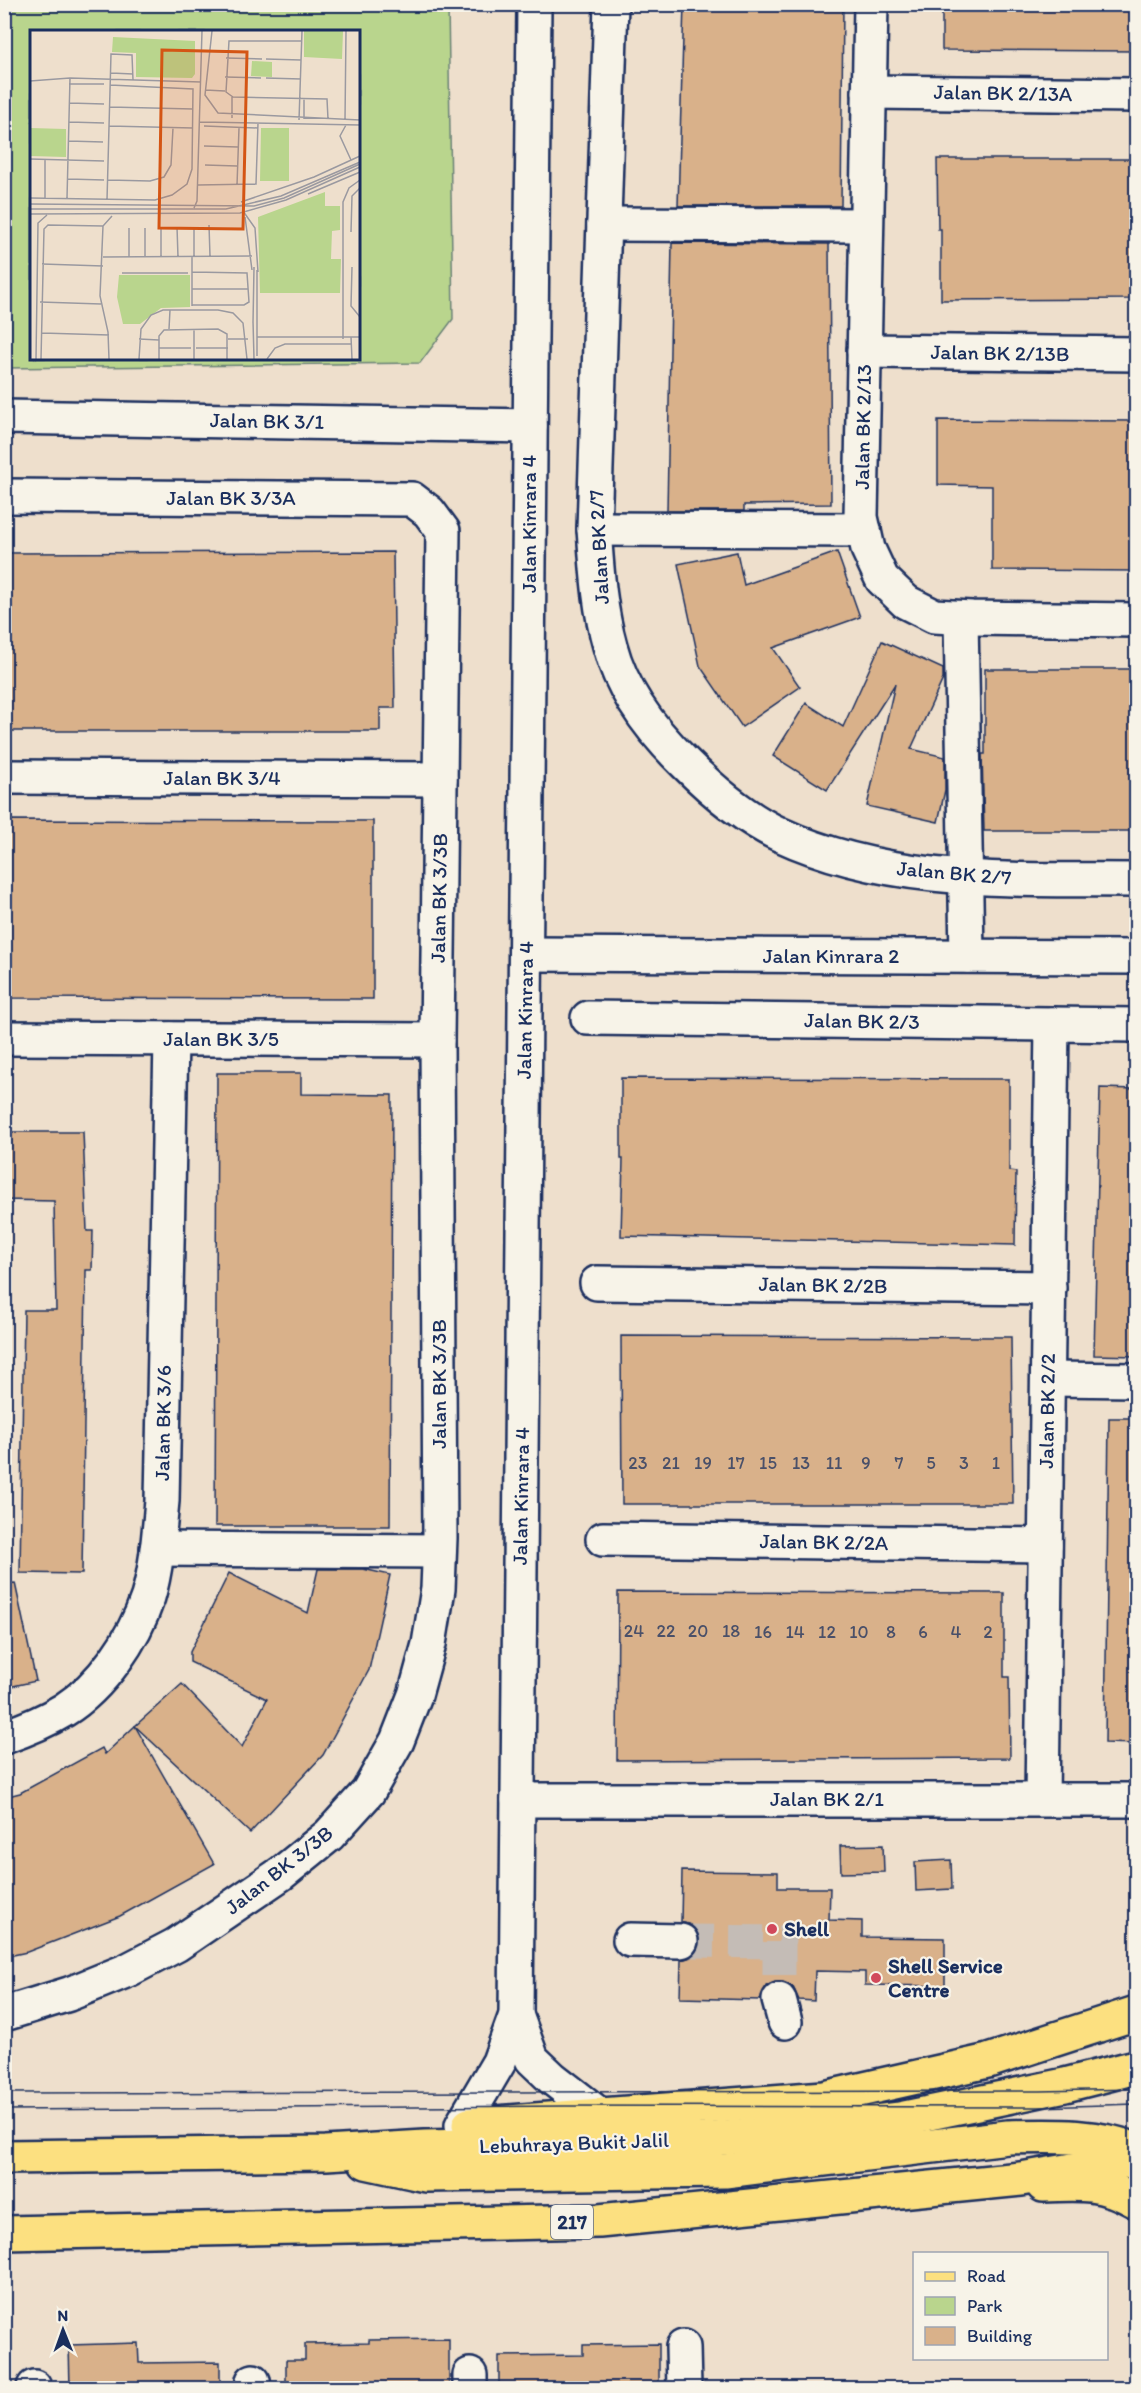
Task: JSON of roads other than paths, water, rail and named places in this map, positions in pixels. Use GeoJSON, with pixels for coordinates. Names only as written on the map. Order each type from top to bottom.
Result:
{"type":"FeatureCollection","features":[{"type":"Feature","properties":{"kind":"main road"},"geometry":{"type":"LineString","coordinates":[[225,2154],[281,2136],[601,2116],[824,2098],[988,2061],[1137,2013]]}},
{"type":"Feature","properties":{"kind":"main road","name":"Lebuhraya Bukit Jalil"},"geometry":{"type":"LineString","coordinates":[[4,2157],[326,2152],[425,2147],[702,2140],[900,2120],[1065,2085],[1137,2067]]}},
{"type":"Feature","properties":{"kind":"main road"},"geometry":{"type":"LineString","coordinates":[[326,2152],[426,2175],[725,2171],[1008,2137],[1051,2136],[1096,2140],[1137,2150]]}},
{"type":"Feature","properties":{"kind":"main road","name":"217"},"geometry":{"type":"LineString","coordinates":[[4,2233],[599,2222],[956,2186],[1084,2170],[1137,2159]]}},
{"type":"Feature","properties":{"kind":"main road"},"geometry":{"type":"LineString","coordinates":[[956,2186],[1082,2183],[1117,2190],[1137,2201]]}},
{"type":"Feature","properties":{"kind":"street","name":"Jalan Kinrara 4"},"geometry":{"type":"LineString","coordinates":[[462,2125],[499,2062],[516,2015],[534,4]]}},
{"type":"Feature","properties":{"kind":"street","name":"Jalan BK 2/7"},"geometry":{"type":"LineString","coordinates":[[611,4],[594,529],[598,591],[610,648],[632,699],[660,738],[698,776],[738,808],[777,833],[824,852],[867,864],[965,878],[1137,880]]}},
{"type":"Feature","properties":{"kind":"street","name":"Jalan BK 2/13"},"geometry":{"type":"LineString","coordinates":[[871,4],[861,517],[868,549],[882,579],[906,602],[934,616],[1137,620]]}},
{"type":"Feature","properties":{"kind":"street","name":"Jalan BK 2/13A"},"geometry":{"type":"LineString","coordinates":[[869,92],[1137,95]]}},
{"type":"Feature","properties":{"kind":"street"},"geometry":{"type":"LineString","coordinates":[[604,224],[866,225]]}},
{"type":"Feature","properties":{"kind":"street","name":"Jalan BK 2/13B"},"geometry":{"type":"LineString","coordinates":[[864,351],[1137,354]]}},
{"type":"Feature","properties":{"kind":"street","name":"Jalan BK 3/1"},"geometry":{"type":"LineString","coordinates":[[4,417],[530,426]]}},
{"type":"Feature","properties":{"kind":"street","name":"Jalan BK 3/3A"},"geometry":{"type":"LineString","coordinates":[[4,496],[412,499],[429,512],[443,531]]}},
{"type":"Feature","properties":{"kind":"street"},"geometry":{"type":"LineString","coordinates":[[594,529],[864,531]]}},
{"type":"Feature","properties":{"kind":"street","name":"Jalan BK 3/3B"},"geometry":{"type":"LineString","coordinates":[[4,2014],[69,1995],[128,1970],[176,1946],[282,1873],[329,1835],[368,1792],[397,1741],[415,1695],[429,1644],[438,1589],[439,1551],[437,1040],[443,531]]}},
{"type":"Feature","properties":{"kind":"street"},"geometry":{"type":"LineString","coordinates":[[961,618],[967,956]]}},
{"type":"Feature","properties":{"kind":"street","name":"Jalan BK 3/4"},"geometry":{"type":"LineString","coordinates":[[4,777],[440,780]]}},
{"type":"Feature","properties":{"kind":"street","name":"Jalan Kinrara 2"},"geometry":{"type":"LineString","coordinates":[[526,954],[1137,957]]}},
{"type":"Feature","properties":{"kind":"street","name":"Jalan BK 2/3"},"geometry":{"type":"LineString","coordinates":[[588,1018],[1137,1025]]}},
{"type":"Feature","properties":{"kind":"street","name":"Jalan BK 2/2"},"geometry":{"type":"LineString","coordinates":[[1042,1799],[1052,1024]]}},
{"type":"Feature","properties":{"kind":"street","name":"Jalan BK 3/5"},"geometry":{"type":"LineString","coordinates":[[4,1038],[437,1040]]}},
{"type":"Feature","properties":{"kind":"street","name":"Jalan BK 3/6"},"geometry":{"type":"LineString","coordinates":[[4,1737],[64,1710],[102,1677],[130,1639],[148,1596],[157,1549],[162,1501],[171,1039]]}},
{"type":"Feature","properties":{"kind":"street","name":"Jalan BK 2/2B"},"geometry":{"type":"LineString","coordinates":[[597,1282],[1049,1288]]}},
{"type":"Feature","properties":{"kind":"street"},"geometry":{"type":"LineString","coordinates":[[1047,1379],[1137,1380]]}},
{"type":"Feature","properties":{"kind":"street","name":"Jalan BK 2/2A"},"geometry":{"type":"LineString","coordinates":[[603,1539],[1046,1545]]}},
{"type":"Feature","properties":{"kind":"street"},"geometry":{"type":"LineString","coordinates":[[157,1549],[439,1551]]}},
{"type":"Feature","properties":{"kind":"street","name":"Jalan BK 2/1"},"geometry":{"type":"LineString","coordinates":[[518,1800],[1137,1800]]}},
{"type":"Feature","properties":{"kind":"street"},"geometry":{"type":"LineString","coordinates":[[630,1941],[681,1941]]}},
{"type":"Feature","properties":{"kind":"street","name":"Jalan Kinrara 4"},"geometry":{"type":"LineString","coordinates":[[516,2015],[532,2059],[552,2078],[601,2116]]}},
{"type":"Feature","properties":{"kind":"street"},"geometry":{"type":"LineString","coordinates":[[683,2347],[684,2388]]}},
{"type":"Feature","properties":{"kind":"tunnel"},"geometry":{"type":"LineString","coordinates":[[681,1941],[779,1942],[779,2000]]}},
{"type":"Feature","properties":{"kind":"tram line"},"geometry":{"type":"LineString","coordinates":[[4,2093],[1136,2089]]}},
{"type":"Feature","properties":{"kind":"tram line"},"geometry":{"type":"LineString","coordinates":[[4,2110],[565,2106],[1039,2107],[1136,2104]]}},
{"type":"Feature","properties":{"kind":"place","name":"Shell"},"geometry":{"type":"Point","coordinates":[772,1929]}},
{"type":"Feature","properties":{"kind":"place","name":"Shell Service Centre"},"geometry":{"type":"Point","coordinates":[876,1978]}}]}
